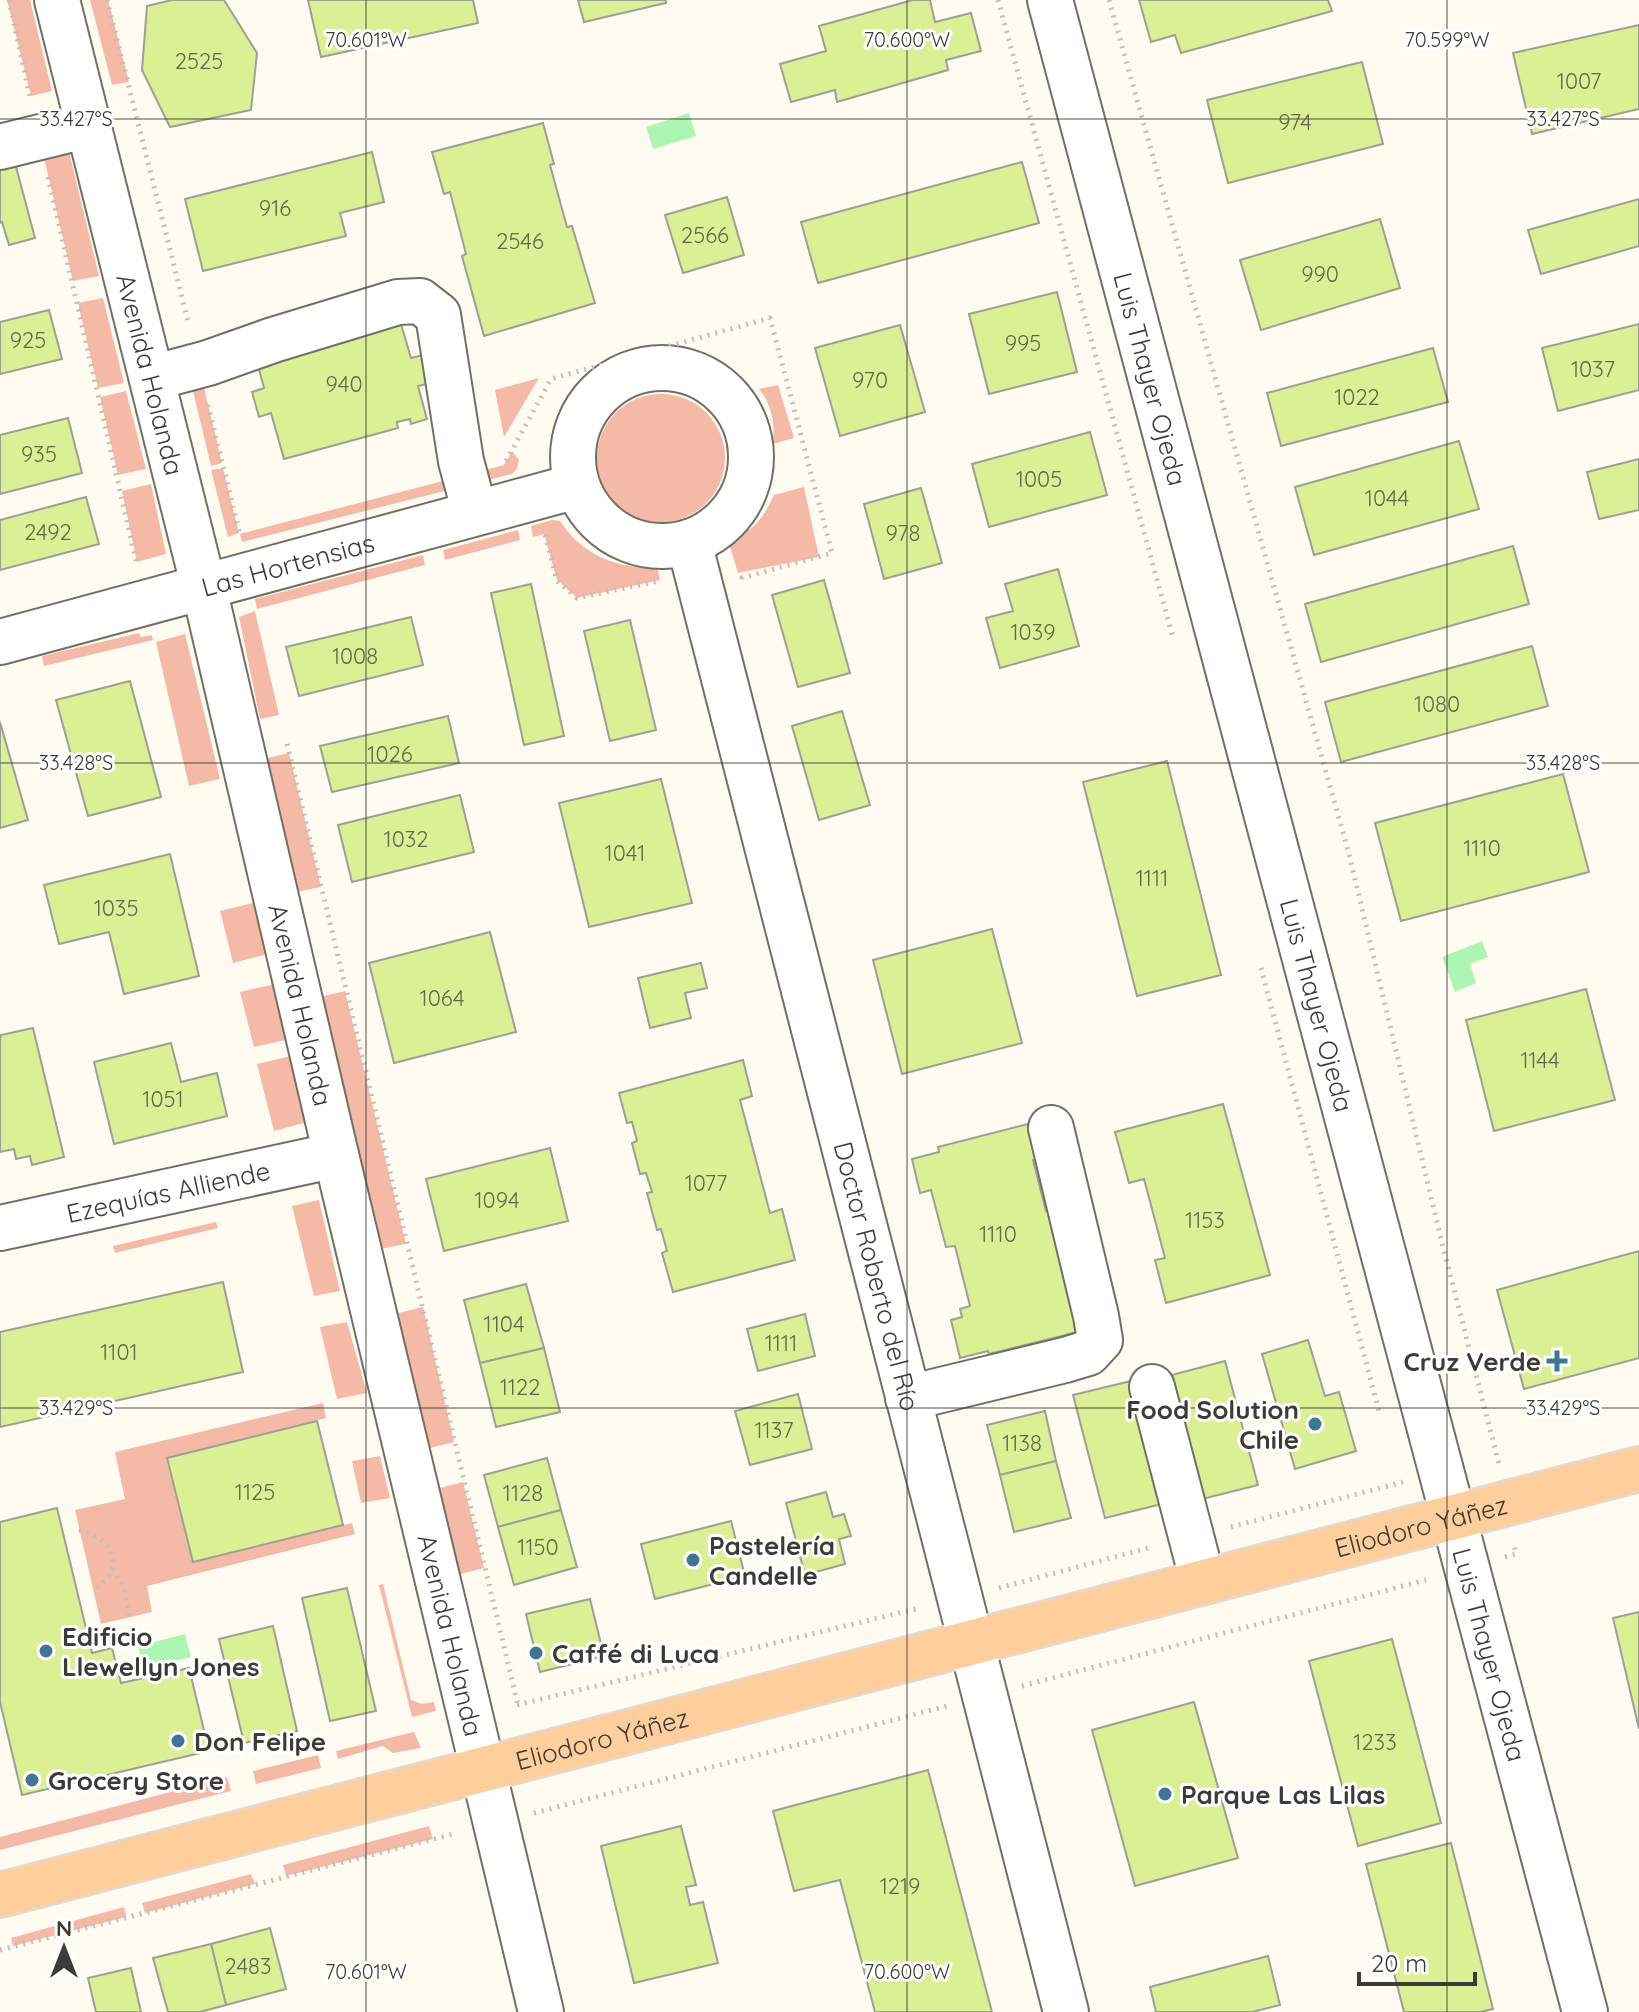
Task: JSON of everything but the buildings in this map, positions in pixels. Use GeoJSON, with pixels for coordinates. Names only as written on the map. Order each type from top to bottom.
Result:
{"type":"FeatureCollection","features":[{"type":"Feature","properties":{"kind":"main road","name":"Eliodoro Yáñez"},"geometry":{"type":"LineString","coordinates":[[0,1895],[1639,1469]]}},
{"type":"Feature","properties":{"kind":"street","name":"Avenida Holanda"},"geometry":{"type":"LineString","coordinates":[[57,0],[199,567],[541,2012]]}},
{"type":"Feature","properties":{"kind":"street","name":"Luis Thayer Ojeda"},"geometry":{"type":"LineString","coordinates":[[1050,0],[1438,1521],[1585,2012]]}},
{"type":"Feature","properties":{"kind":"street"},"geometry":{"type":"LineString","coordinates":[[19,142],[89,125]]}},
{"type":"Feature","properties":{"kind":"street"},"geometry":{"type":"LineString","coordinates":[[152,378],[199,366],[398,302],[420,301],[438,315],[469,494]]}},
{"type":"Feature","properties":{"kind":"street"},"geometry":{"type":"LineString","coordinates":[[674,368],[703,377],[727,395],[744,420],[752,449],[750,479],[737,507],[716,529],[689,542],[661,547],[634,542],[610,530],[590,510],[577,486],[572,456],[577,426],[592,400],[615,380],[643,369],[674,368]]}},
{"type":"Feature","properties":{"kind":"street","name":"Las Hortensias"},"geometry":{"type":"LineString","coordinates":[[0,642],[199,567],[469,494],[577,486]]}},
{"type":"Feature","properties":{"kind":"street","name":"Doctor Roberto del Río"},"geometry":{"type":"LineString","coordinates":[[689,542],[1066,2012]]}},
{"type":"Feature","properties":{"kind":"street"},"geometry":{"type":"LineString","coordinates":[[908,1398],[1065,1360],[1088,1353],[1100,1340],[1051,1128]]}},
{"type":"Feature","properties":{"kind":"street","name":"Ezequías Alliende"},"geometry":{"type":"LineString","coordinates":[[0,1228],[336,1155]]}},
{"type":"Feature","properties":{"kind":"street"},"geometry":{"type":"LineString","coordinates":[[1152,1387],[1203,1582]]}},
{"type":"Feature","properties":{"kind":"path"},"geometry":{"type":"LineString","coordinates":[[9,0],[19,142],[139,575]]}},
{"type":"Feature","properties":{"kind":"path"},"geometry":{"type":"LineString","coordinates":[[107,0],[242,547]]}},
{"type":"Feature","properties":{"kind":"path"},"geometry":{"type":"LineString","coordinates":[[998,0],[1175,644]]}},
{"type":"Feature","properties":{"kind":"path"},"geometry":{"type":"LineString","coordinates":[[1109,0],[1349,854],[1441,1239],[1500,1468]]}},
{"type":"Feature","properties":{"kind":"path"},"geometry":{"type":"LineString","coordinates":[[469,494],[504,464],[551,379],[770,318],[832,553],[742,578],[746,593]]}},
{"type":"Feature","properties":{"kind":"path"},"geometry":{"type":"LineString","coordinates":[[239,534],[254,530]]}},
{"type":"Feature","properties":{"kind":"path"},"geometry":{"type":"LineString","coordinates":[[544,534],[557,581],[577,598],[660,580],[664,596]]}},
{"type":"Feature","properties":{"kind":"path"},"geometry":{"type":"LineString","coordinates":[[122,566],[137,562],[199,567]]}},
{"type":"Feature","properties":{"kind":"path"},"geometry":{"type":"LineString","coordinates":[[284,731],[518,1705]]}},
{"type":"Feature","properties":{"kind":"path"},"geometry":{"type":"LineString","coordinates":[[1260,966],[1383,1424]]}},
{"type":"Feature","properties":{"kind":"path"},"geometry":{"type":"LineString","coordinates":[[1397,1468],[1438,1521]]}},
{"type":"Feature","properties":{"kind":"path"},"geometry":{"type":"LineString","coordinates":[[79,1530],[105,1541],[112,1554],[113,1569],[124,1588],[130,1617]]}},
{"type":"Feature","properties":{"kind":"path"},"geometry":{"type":"LineString","coordinates":[[93,1590],[105,1582],[113,1569]]}},
{"type":"Feature","properties":{"kind":"path"},"geometry":{"type":"LineString","coordinates":[[994,1573],[998,1588]]}},
{"type":"Feature","properties":{"kind":"path"},"geometry":{"type":"LineString","coordinates":[[918,1593],[921,1608]]}},
{"type":"Feature","properties":{"kind":"path"},"geometry":{"type":"LineString","coordinates":[[471,1716],[932,1605]]}},
{"type":"Feature","properties":{"kind":"path"},"geometry":{"type":"LineString","coordinates":[[0,1950],[462,1831]]}},
{"type":"Feature","properties":{"kind":"shaded area"},"geometry":{"type":"Polygon","coordinates":[[[7,0],[30,0],[52,91],[31,96],[7,0]]]}},
{"type":"Feature","properties":{"kind":"shaded area"},"geometry":{"type":"Polygon","coordinates":[[[90,0],[108,0],[129,82],[112,85],[90,0]]]}},
{"type":"Feature","properties":{"kind":"shaded area"},"geometry":{"type":"Polygon","coordinates":[[[689,113],[696,136],[653,149],[646,127],[689,113]]]}},
{"type":"Feature","properties":{"kind":"shaded area"},"geometry":{"type":"Polygon","coordinates":[[[64,131],[99,276],[73,281],[39,137],[64,131]]]}},
{"type":"Feature","properties":{"kind":"shaded area"},"geometry":{"type":"Polygon","coordinates":[[[103,298],[124,383],[98,388],[78,303],[103,298]]]}},
{"type":"Feature","properties":{"kind":"shaded area"},"geometry":{"type":"Polygon","coordinates":[[[199,366],[222,463],[211,466],[188,370],[199,366]]]}},
{"type":"Feature","properties":{"kind":"shaded area"},"geometry":{"type":"Polygon","coordinates":[[[539,378],[504,437],[495,390],[539,378]]]}},
{"type":"Feature","properties":{"kind":"shaded area"},"geometry":{"type":"Polygon","coordinates":[[[778,385],[794,438],[773,444],[772,415],[759,389],[778,385]]]}},
{"type":"Feature","properties":{"kind":"shaded area"},"geometry":{"type":"Polygon","coordinates":[[[126,391],[146,469],[118,475],[100,397],[126,391]]]}},
{"type":"Feature","properties":{"kind":"shaded area"},"geometry":{"type":"Polygon","coordinates":[[[661,394],[685,399],[706,413],[720,434],[725,458],[720,482],[706,503],[685,517],[661,522],[637,517],[616,503],[602,482],[597,458],[602,434],[616,413],[637,399],[661,394]]]}},
{"type":"Feature","properties":{"kind":"shaded area"},"geometry":{"type":"Polygon","coordinates":[[[512,451],[519,460],[512,474],[242,542],[240,534],[504,465],[512,451]]]}},
{"type":"Feature","properties":{"kind":"shaded area"},"geometry":{"type":"Polygon","coordinates":[[[223,468],[239,533],[228,537],[211,470],[223,468]]]}},
{"type":"Feature","properties":{"kind":"shaded area"},"geometry":{"type":"Polygon","coordinates":[[[151,484],[166,554],[137,562],[122,491],[151,484]]]}},
{"type":"Feature","properties":{"kind":"shaded area"},"geometry":{"type":"Polygon","coordinates":[[[804,487],[819,557],[738,573],[728,540],[756,524],[774,495],[804,487]]]}},
{"type":"Feature","properties":{"kind":"shaded area"},"geometry":{"type":"Polygon","coordinates":[[[560,521],[579,543],[602,558],[629,566],[657,566],[660,580],[577,598],[557,580],[544,534],[533,537],[531,526],[560,521]]]}},
{"type":"Feature","properties":{"kind":"shaded area"},"geometry":{"type":"Polygon","coordinates":[[[518,530],[520,540],[445,560],[443,550],[518,530]]]}},
{"type":"Feature","properties":{"kind":"shaded area"},"geometry":{"type":"Polygon","coordinates":[[[423,555],[425,565],[257,609],[255,599],[423,555]]]}},
{"type":"Feature","properties":{"kind":"shaded area"},"geometry":{"type":"Polygon","coordinates":[[[255,611],[279,715],[260,719],[239,617],[255,611]]]}},
{"type":"Feature","properties":{"kind":"shaded area"},"geometry":{"type":"Polygon","coordinates":[[[139,633],[141,637],[152,635],[153,640],[44,666],[42,656],[139,633]]]}},
{"type":"Feature","properties":{"kind":"shaded area"},"geometry":{"type":"Polygon","coordinates":[[[185,634],[220,779],[189,786],[156,642],[185,634]]]}},
{"type":"Feature","properties":{"kind":"shaded area"},"geometry":{"type":"Polygon","coordinates":[[[289,753],[321,887],[297,892],[268,758],[289,753]]]}},
{"type":"Feature","properties":{"kind":"shaded area"},"geometry":{"type":"Polygon","coordinates":[[[253,903],[268,954],[233,963],[220,911],[253,903]]]}},
{"type":"Feature","properties":{"kind":"shaded area"},"geometry":{"type":"Polygon","coordinates":[[[1482,941],[1488,957],[1470,964],[1476,983],[1455,992],[1442,957],[1482,941]]]}},
{"type":"Feature","properties":{"kind":"shaded area"},"geometry":{"type":"Polygon","coordinates":[[[275,984],[290,1039],[254,1047],[240,992],[275,984]]]}},
{"type":"Feature","properties":{"kind":"shaded area"},"geometry":{"type":"Polygon","coordinates":[[[345,991],[406,1244],[380,1249],[320,997],[345,991]]]}},
{"type":"Feature","properties":{"kind":"shaded area"},"geometry":{"type":"Polygon","coordinates":[[[295,1055],[311,1121],[274,1131],[257,1064],[295,1055]]]}},
{"type":"Feature","properties":{"kind":"shaded area"},"geometry":{"type":"Polygon","coordinates":[[[319,1200],[340,1291],[314,1296],[292,1206],[319,1200]]]}},
{"type":"Feature","properties":{"kind":"shaded area"},"geometry":{"type":"Polygon","coordinates":[[[216,1222],[218,1228],[115,1253],[113,1246],[216,1222]]]}},
{"type":"Feature","properties":{"kind":"shaded area"},"geometry":{"type":"Polygon","coordinates":[[[423,1307],[454,1442],[426,1449],[394,1314],[423,1307]]]}},
{"type":"Feature","properties":{"kind":"shaded area"},"geometry":{"type":"Polygon","coordinates":[[[347,1322],[367,1393],[337,1399],[320,1327],[347,1322]]]}},
{"type":"Feature","properties":{"kind":"shaded area"},"geometry":{"type":"Polygon","coordinates":[[[323,1403],[326,1418],[166,1458],[193,1562],[352,1523],[355,1534],[147,1586],[152,1612],[101,1624],[75,1510],[125,1499],[115,1452],[323,1403]]]}},
{"type":"Feature","properties":{"kind":"shaded area"},"geometry":{"type":"Polygon","coordinates":[[[380,1456],[390,1498],[361,1503],[352,1461],[380,1456]]]}},
{"type":"Feature","properties":{"kind":"shaded area"},"geometry":{"type":"Polygon","coordinates":[[[463,1482],[484,1568],[457,1575],[436,1489],[463,1482]]]}},
{"type":"Feature","properties":{"kind":"shaded area"},"geometry":{"type":"Polygon","coordinates":[[[383,1584],[411,1700],[422,1704],[434,1702],[436,1711],[412,1717],[379,1585],[383,1584]]]}},
{"type":"Feature","properties":{"kind":"shaded area"},"geometry":{"type":"Polygon","coordinates":[[[185,1634],[191,1657],[144,1669],[138,1646],[185,1634]]]}},
{"type":"Feature","properties":{"kind":"shaded area"},"geometry":{"type":"Polygon","coordinates":[[[414,1732],[421,1748],[393,1753],[383,1746],[338,1759],[336,1751],[414,1732]]]}},
{"type":"Feature","properties":{"kind":"shaded area"},"geometry":{"type":"Polygon","coordinates":[[[318,1755],[321,1768],[256,1784],[253,1771],[318,1755]]]}},
{"type":"Feature","properties":{"kind":"shaded area"},"geometry":{"type":"Polygon","coordinates":[[[227,1777],[231,1791],[0,1850],[0,1837],[227,1777]]]}},
{"type":"Feature","properties":{"kind":"shaded area"},"geometry":{"type":"Polygon","coordinates":[[[429,1826],[433,1839],[286,1876],[283,1865],[429,1826]]]}},
{"type":"Feature","properties":{"kind":"shaded area"},"geometry":{"type":"Polygon","coordinates":[[[251,1874],[255,1884],[145,1913],[142,1903],[251,1874]]]}},
{"type":"Feature","properties":{"kind":"shaded area"},"geometry":{"type":"Polygon","coordinates":[[[124,1907],[126,1917],[13,1946],[11,1938],[124,1907]]]}},
{"type":"Feature","properties":{"kind":"place","name":"Cruz Verde"},"geometry":{"type":"Point","coordinates":[1557,1361]}},
{"type":"Feature","properties":{"kind":"place","name":"Food Solution Chile"},"geometry":{"type":"Point","coordinates":[1315,1424]}},
{"type":"Feature","properties":{"kind":"place","name":"Pastelería Candelle"},"geometry":{"type":"Point","coordinates":[693,1560]}},
{"type":"Feature","properties":{"kind":"place","name":"Edificio Llewellyn Jones"},"geometry":{"type":"Point","coordinates":[46,1651]}},
{"type":"Feature","properties":{"kind":"place","name":"Caffé di Luca"},"geometry":{"type":"Point","coordinates":[536,1653]}},
{"type":"Feature","properties":{"kind":"place","name":"Don Felipe"},"geometry":{"type":"Point","coordinates":[178,1741]}},
{"type":"Feature","properties":{"kind":"place","name":"Grocery Store"},"geometry":{"type":"Point","coordinates":[32,1780]}},
{"type":"Feature","properties":{"kind":"place","name":"Parque Las Lilas"},"geometry":{"type":"Point","coordinates":[1165,1794]}}]}
